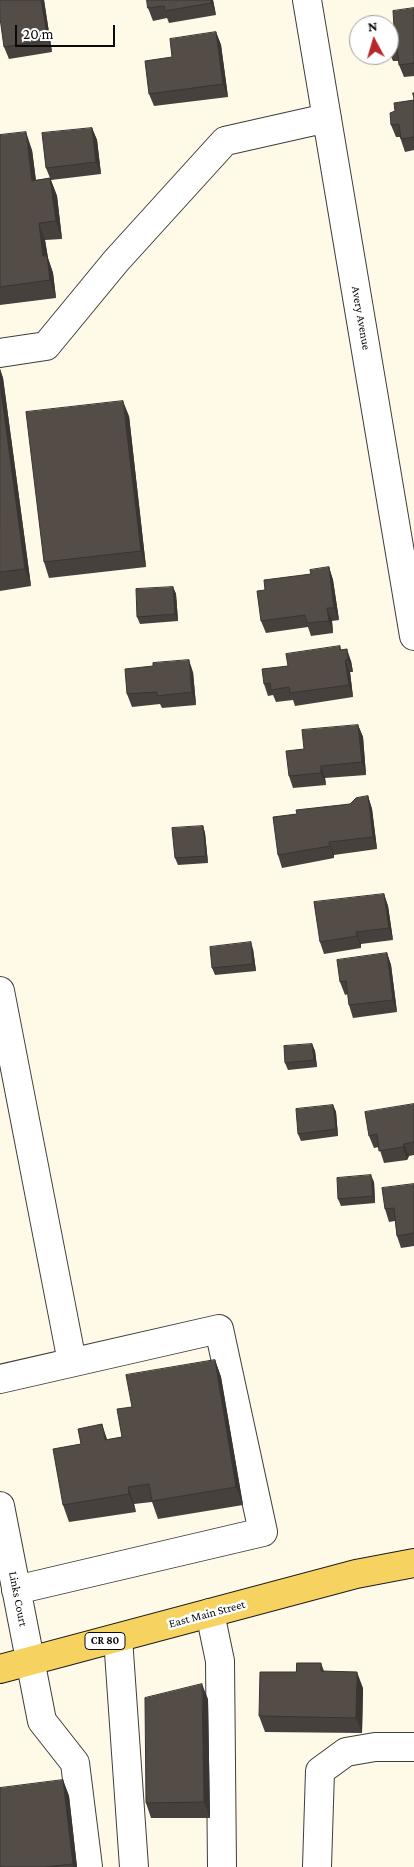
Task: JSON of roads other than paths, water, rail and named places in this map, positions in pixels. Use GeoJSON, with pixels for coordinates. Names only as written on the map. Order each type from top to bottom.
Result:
{"type":"FeatureCollection","features":[{"type":"Feature","properties":{"kind":"main road","name":"East Main Street"},"geometry":{"type":"LineString","coordinates":[[0,1669],[356,1574],[414,1563]]}},
{"type":"Feature","properties":{"kind":"street","name":"Avery Avenue"},"geometry":{"type":"LineString","coordinates":[[307,0],[414,636]]}},
{"type":"Feature","properties":{"kind":"street"},"geometry":{"type":"LineString","coordinates":[[0,353],[46,346],[116,261],[225,141],[327,118]]}},
{"type":"Feature","properties":{"kind":"street"},"geometry":{"type":"LineString","coordinates":[[0,991],[72,1362]]}},
{"type":"Feature","properties":{"kind":"street"},"geometry":{"type":"LineString","coordinates":[[0,1379],[219,1329],[263,1532],[16,1590]]}},
{"type":"Feature","properties":{"kind":"street","name":"Links Court"},"geometry":{"type":"LineString","coordinates":[[0,1506],[5,1564],[16,1590],[42,1721],[76,1763],[88,1867]]}},
{"type":"Feature","properties":{"kind":"street"},"geometry":{"type":"LineString","coordinates":[[210,1613],[220,1661],[222,1867]]}},
{"type":"Feature","properties":{"kind":"street"},"geometry":{"type":"LineString","coordinates":[[118,1638],[134,1867]]}},
{"type":"Feature","properties":{"kind":"street"},"geometry":{"type":"LineString","coordinates":[[317,1867],[320,1771],[346,1752],[375,1747],[414,1747]]}}]}
